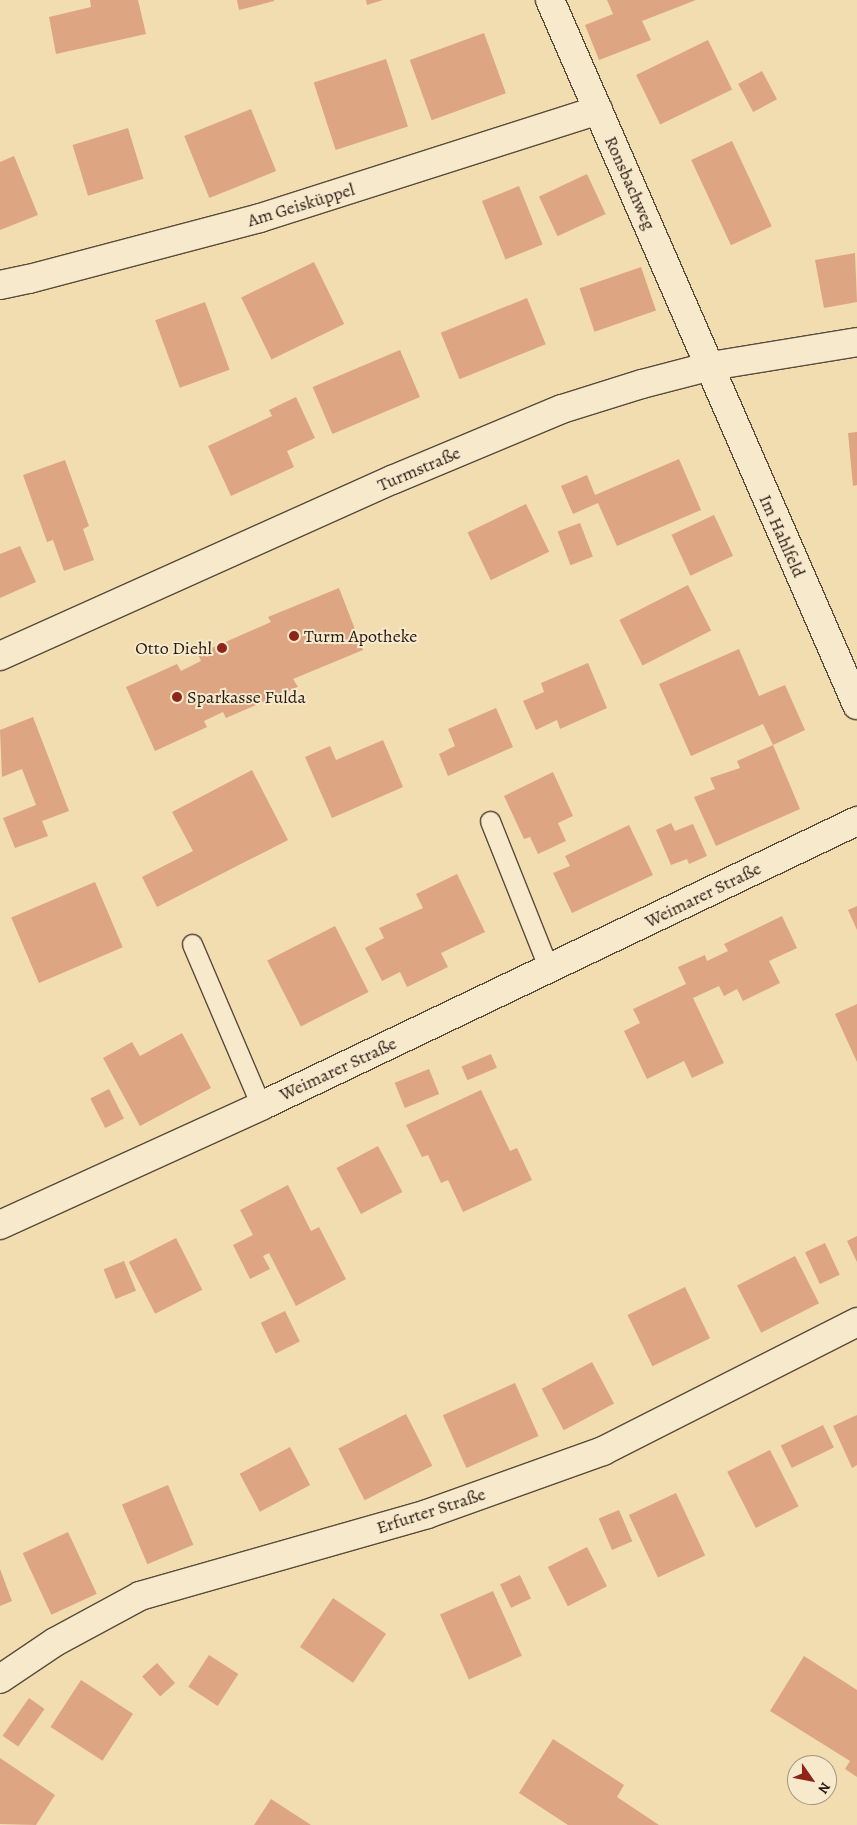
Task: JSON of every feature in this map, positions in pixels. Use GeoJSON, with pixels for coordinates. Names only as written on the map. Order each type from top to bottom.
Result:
{"type":"FeatureCollection","features":[{"type":"Feature","properties":{"kind":"street","name":"Ronsbachweg"},"geometry":{"type":"LineString","coordinates":[[550,0],[711,366]]}},
{"type":"Feature","properties":{"kind":"street","name":"Am Geisküppel"},"geometry":{"type":"LineString","coordinates":[[0,284],[29,279],[260,218],[598,110]]}},
{"type":"Feature","properties":{"kind":"street","name":"Turmstraße"},"geometry":{"type":"LineString","coordinates":[[0,656],[392,480],[562,409],[642,384],[711,366],[857,342]]}},
{"type":"Feature","properties":{"kind":"street","name":"Im Hahlfeld"},"geometry":{"type":"LineString","coordinates":[[711,366],[747,456],[857,705]]}},
{"type":"Feature","properties":{"kind":"street","name":"Weimarer Straße"},"geometry":{"type":"LineString","coordinates":[[0,1225],[262,1106],[857,821]]}},
{"type":"Feature","properties":{"kind":"street","name":"Erfurter Straße"},"geometry":{"type":"LineString","coordinates":[[0,1679],[55,1642],[140,1596],[427,1514],[603,1451],[857,1322]]}},
{"type":"Feature","properties":{"kind":"lane"},"geometry":{"type":"LineString","coordinates":[[490,821],[549,969]]}},
{"type":"Feature","properties":{"kind":"lane","name":"Weimarer Straße"},"geometry":{"type":"LineString","coordinates":[[192,944],[262,1106]]}},
{"type":"Feature","properties":{"kind":"building"},"geometry":{"type":"Polygon","coordinates":[[[90,0],[138,0],[146,34],[56,54],[49,17],[91,7],[90,0]]]}},
{"type":"Feature","properties":{"kind":"building"},"geometry":{"type":"Polygon","coordinates":[[[237,0],[274,0],[274,1],[239,10],[237,0]]]}},
{"type":"Feature","properties":{"kind":"building"},"geometry":{"type":"Polygon","coordinates":[[[366,0],[383,0],[367,5],[366,0]]]}},
{"type":"Feature","properties":{"kind":"building"},"geometry":{"type":"Polygon","coordinates":[[[607,0],[696,0],[642,21],[651,40],[599,60],[585,25],[613,14],[607,0]]]}},
{"type":"Feature","properties":{"kind":"building"},"geometry":{"type":"Polygon","coordinates":[[[484,33],[506,93],[432,120],[410,60],[484,33]]]}},
{"type":"Feature","properties":{"kind":"building"},"geometry":{"type":"Polygon","coordinates":[[[708,40],[732,89],[660,125],[636,75],[708,40]]]}},
{"type":"Feature","properties":{"kind":"building"},"geometry":{"type":"Polygon","coordinates":[[[386,59],[408,127],[336,150],[314,82],[386,59]]]}},
{"type":"Feature","properties":{"kind":"building"},"geometry":{"type":"Polygon","coordinates":[[[762,71],[777,99],[753,112],[738,84],[762,71]]]}},
{"type":"Feature","properties":{"kind":"building"},"geometry":{"type":"Polygon","coordinates":[[[251,109],[276,171],[209,198],[184,136],[251,109]]]}},
{"type":"Feature","properties":{"kind":"building"},"geometry":{"type":"Polygon","coordinates":[[[128,128],[143,179],[88,196],[73,145],[128,128]]]}},
{"type":"Feature","properties":{"kind":"building"},"geometry":{"type":"Polygon","coordinates":[[[732,141],[772,226],[731,245],[691,160],[732,141]]]}},
{"type":"Feature","properties":{"kind":"building"},"geometry":{"type":"Polygon","coordinates":[[[14,156],[38,215],[0,230],[0,162],[14,156]]]}},
{"type":"Feature","properties":{"kind":"building"},"geometry":{"type":"Polygon","coordinates":[[[587,174],[606,214],[558,236],[539,196],[587,174]]]}},
{"type":"Feature","properties":{"kind":"building"},"geometry":{"type":"Polygon","coordinates":[[[519,186],[543,244],[506,259],[482,201],[519,186]]]}},
{"type":"Feature","properties":{"kind":"building"},"geometry":{"type":"Polygon","coordinates":[[[855,253],[857,302],[824,308],[815,260],[855,253]]]}},
{"type":"Feature","properties":{"kind":"building"},"geometry":{"type":"Polygon","coordinates":[[[314,262],[344,324],[271,360],[241,298],[314,262]]]}},
{"type":"Feature","properties":{"kind":"building"},"geometry":{"type":"Polygon","coordinates":[[[641,267],[656,310],[595,332],[580,288],[641,267]]]}},
{"type":"Feature","properties":{"kind":"building"},"geometry":{"type":"Polygon","coordinates":[[[527,298],[546,344],[460,379],[441,333],[527,298]]]}},
{"type":"Feature","properties":{"kind":"building"},"geometry":{"type":"Polygon","coordinates":[[[205,302],[230,370],[180,388],[155,320],[205,302]]]}},
{"type":"Feature","properties":{"kind":"building"},"geometry":{"type":"Polygon","coordinates":[[[400,350],[420,397],[332,434],[313,387],[400,350]]]}},
{"type":"Feature","properties":{"kind":"building"},"geometry":{"type":"Polygon","coordinates":[[[296,397],[315,438],[287,451],[294,467],[231,496],[208,446],[272,416],[269,410],[296,397]]]}},
{"type":"Feature","properties":{"kind":"building"},"geometry":{"type":"Polygon","coordinates":[[[857,432],[857,485],[853,486],[848,433],[857,432]]]}},
{"type":"Feature","properties":{"kind":"building"},"geometry":{"type":"Polygon","coordinates":[[[679,459],[701,510],[617,546],[598,503],[573,514],[561,486],[587,475],[595,495],[679,459]]]}},
{"type":"Feature","properties":{"kind":"building"},"geometry":{"type":"Polygon","coordinates":[[[65,460],[89,526],[83,529],[94,560],[64,571],[53,540],[47,542],[23,475],[65,460]]]}},
{"type":"Feature","properties":{"kind":"building"},"geometry":{"type":"Polygon","coordinates":[[[526,504],[549,552],[491,580],[468,532],[526,504]]]}},
{"type":"Feature","properties":{"kind":"building"},"geometry":{"type":"Polygon","coordinates":[[[714,515],[733,556],[690,576],[671,535],[714,515]]]}},
{"type":"Feature","properties":{"kind":"building"},"geometry":{"type":"Polygon","coordinates":[[[580,523],[593,557],[570,565],[558,532],[580,523]]]}},
{"type":"Feature","properties":{"kind":"building"},"geometry":{"type":"Polygon","coordinates":[[[20,546],[36,582],[0,598],[0,554],[20,546]]]}},
{"type":"Feature","properties":{"kind":"building"},"geometry":{"type":"Polygon","coordinates":[[[688,585],[711,630],[643,665],[619,620],[688,585]]]}},
{"type":"Feature","properties":{"kind":"building"},"geometry":{"type":"Polygon","coordinates":[[[339,588],[363,650],[293,679],[298,687],[226,718],[223,712],[204,721],[207,727],[155,751],[126,687],[177,664],[181,671],[201,661],[198,654],[271,622],[268,617],[339,588]]]}},
{"type":"Feature","properties":{"kind":"building"},"geometry":{"type":"Polygon","coordinates":[[[739,649],[759,696],[785,685],[805,730],[773,745],[763,724],[691,756],[659,684],[739,649]]]}},
{"type":"Feature","properties":{"kind":"building"},"geometry":{"type":"Polygon","coordinates":[[[588,663],[607,708],[560,729],[557,720],[536,730],[523,701],[544,692],[541,683],[588,663]]]}},
{"type":"Feature","properties":{"kind":"building"},"geometry":{"type":"Polygon","coordinates":[[[496,708],[513,747],[448,776],[439,754],[455,746],[448,729],[496,708]]]}},
{"type":"Feature","properties":{"kind":"building"},"geometry":{"type":"Polygon","coordinates":[[[33,717],[69,811],[42,821],[48,836],[15,848],[3,818],[36,805],[22,769],[2,777],[0,730],[33,717]]]}},
{"type":"Feature","properties":{"kind":"building"},"geometry":{"type":"Polygon","coordinates":[[[383,740],[403,787],[332,818],[305,757],[330,746],[336,760],[383,740]]]}},
{"type":"Feature","properties":{"kind":"building"},"geometry":{"type":"Polygon","coordinates":[[[773,745],[800,809],[716,846],[694,797],[715,789],[710,778],[740,768],[737,761],[773,745]]]}},
{"type":"Feature","properties":{"kind":"building"},"geometry":{"type":"Polygon","coordinates":[[[252,770],[288,840],[157,907],[142,877],[193,851],[172,812],[252,770]]]}},
{"type":"Feature","properties":{"kind":"building"},"geometry":{"type":"Polygon","coordinates":[[[553,772],[573,816],[558,823],[566,841],[538,854],[530,837],[524,839],[504,796],[553,772]]]}},
{"type":"Feature","properties":{"kind":"building"},"geometry":{"type":"Polygon","coordinates":[[[671,823],[675,831],[693,824],[707,856],[689,864],[687,859],[671,865],[656,830],[671,823]]]}},
{"type":"Feature","properties":{"kind":"building"},"geometry":{"type":"Polygon","coordinates":[[[629,825],[653,875],[572,913],[553,873],[570,866],[565,856],[629,825]]]}},
{"type":"Feature","properties":{"kind":"building"},"geometry":{"type":"Polygon","coordinates":[[[457,874],[485,932],[441,953],[448,967],[407,987],[400,972],[382,981],[365,948],[384,938],[379,928],[423,908],[416,894],[457,874]]]}},
{"type":"Feature","properties":{"kind":"building"},"geometry":{"type":"Polygon","coordinates":[[[95,882],[123,947],[39,983],[11,918],[95,882]]]}},
{"type":"Feature","properties":{"kind":"building"},"geometry":{"type":"Polygon","coordinates":[[[857,906],[857,930],[848,910],[857,906]]]}},
{"type":"Feature","properties":{"kind":"building"},"geometry":{"type":"Polygon","coordinates":[[[782,916],[797,948],[769,961],[780,983],[743,1001],[737,989],[724,996],[719,986],[693,998],[724,1063],[692,1078],[684,1061],[647,1079],[624,1031],[640,1023],[633,1009],[686,984],[678,967],[705,955],[707,961],[728,951],[724,944],[782,916]]]}},
{"type":"Feature","properties":{"kind":"building"},"geometry":{"type":"Polygon","coordinates":[[[335,926],[369,992],[301,1026],[267,961],[335,926]]]}},
{"type":"Feature","properties":{"kind":"building"},"geometry":{"type":"Polygon","coordinates":[[[857,1004],[857,1062],[835,1014],[857,1004]]]}},
{"type":"Feature","properties":{"kind":"building"},"geometry":{"type":"Polygon","coordinates":[[[182,1033],[211,1088],[140,1126],[103,1058],[132,1042],[140,1056],[182,1033]]]}},
{"type":"Feature","properties":{"kind":"building"},"geometry":{"type":"Polygon","coordinates":[[[491,1054],[497,1068],[467,1080],[462,1067],[491,1054]]]}},
{"type":"Feature","properties":{"kind":"building"},"geometry":{"type":"Polygon","coordinates":[[[429,1069],[439,1094],[405,1108],[395,1083],[429,1069]]]}},
{"type":"Feature","properties":{"kind":"building"},"geometry":{"type":"Polygon","coordinates":[[[109,1089],[124,1118],[105,1128],[90,1099],[109,1089]]]}},
{"type":"Feature","properties":{"kind":"building"},"geometry":{"type":"Polygon","coordinates":[[[481,1090],[510,1151],[517,1148],[532,1180],[463,1212],[448,1180],[441,1183],[428,1155],[422,1157],[406,1125],[481,1090]]]}},
{"type":"Feature","properties":{"kind":"building"},"geometry":{"type":"Polygon","coordinates":[[[378,1146],[402,1192],[361,1214],[337,1168],[378,1146]]]}},
{"type":"Feature","properties":{"kind":"building"},"geometry":{"type":"Polygon","coordinates":[[[288,1185],[311,1231],[319,1227],[346,1279],[296,1306],[269,1253],[263,1256],[270,1269],[250,1279],[233,1245],[253,1235],[240,1210],[288,1185]]]}},
{"type":"Feature","properties":{"kind":"building"},"geometry":{"type":"Polygon","coordinates":[[[857,1236],[857,1262],[847,1241],[857,1236]]]}},
{"type":"Feature","properties":{"kind":"building"},"geometry":{"type":"Polygon","coordinates":[[[176,1238],[202,1290],[155,1314],[129,1262],[176,1238]]]}},
{"type":"Feature","properties":{"kind":"building"},"geometry":{"type":"Polygon","coordinates":[[[825,1243],[840,1275],[820,1284],[805,1252],[825,1243]]]}},
{"type":"Feature","properties":{"kind":"building"},"geometry":{"type":"Polygon","coordinates":[[[795,1256],[819,1303],[761,1333],[737,1286],[795,1256]]]}},
{"type":"Feature","properties":{"kind":"building"},"geometry":{"type":"Polygon","coordinates":[[[124,1261],[136,1291],[116,1299],[104,1269],[124,1261]]]}},
{"type":"Feature","properties":{"kind":"building"},"geometry":{"type":"Polygon","coordinates":[[[685,1287],[710,1338],[652,1366],[627,1315],[685,1287]]]}},
{"type":"Feature","properties":{"kind":"building"},"geometry":{"type":"Polygon","coordinates":[[[285,1311],[300,1342],[276,1353],[261,1323],[285,1311]]]}},
{"type":"Feature","properties":{"kind":"building"},"geometry":{"type":"Polygon","coordinates":[[[592,1362],[614,1403],[564,1430],[542,1389],[592,1362]]]}},
{"type":"Feature","properties":{"kind":"building"},"geometry":{"type":"Polygon","coordinates":[[[515,1383],[539,1436],[466,1468],[443,1415],[515,1383]]]}},
{"type":"Feature","properties":{"kind":"building"},"geometry":{"type":"Polygon","coordinates":[[[406,1414],[432,1466],[365,1500],[338,1449],[406,1414]]]}},
{"type":"Feature","properties":{"kind":"building"},"geometry":{"type":"Polygon","coordinates":[[[857,1415],[857,1465],[852,1468],[833,1426],[857,1415]]]}},
{"type":"Feature","properties":{"kind":"building"},"geometry":{"type":"Polygon","coordinates":[[[823,1425],[834,1447],[792,1468],[781,1446],[823,1425]]]}},
{"type":"Feature","properties":{"kind":"building"},"geometry":{"type":"Polygon","coordinates":[[[290,1447],[310,1485],[260,1512],[240,1474],[290,1447]]]}},
{"type":"Feature","properties":{"kind":"building"},"geometry":{"type":"Polygon","coordinates":[[[770,1450],[799,1506],[756,1528],[727,1472],[770,1450]]]}},
{"type":"Feature","properties":{"kind":"building"},"geometry":{"type":"Polygon","coordinates":[[[168,1485],[193,1545],[147,1564],[122,1505],[168,1485]]]}},
{"type":"Feature","properties":{"kind":"building"},"geometry":{"type":"Polygon","coordinates":[[[676,1493],[705,1556],[658,1578],[629,1515],[676,1493]]]}},
{"type":"Feature","properties":{"kind":"building"},"geometry":{"type":"Polygon","coordinates":[[[619,1510],[632,1541],[612,1550],[599,1519],[619,1510]]]}},
{"type":"Feature","properties":{"kind":"building"},"geometry":{"type":"Polygon","coordinates":[[[68,1532],[97,1594],[51,1615],[23,1553],[68,1532]]]}},
{"type":"Feature","properties":{"kind":"building"},"geometry":{"type":"Polygon","coordinates":[[[587,1547],[607,1586],[568,1606],[548,1567],[587,1547]]]}},
{"type":"Feature","properties":{"kind":"building"},"geometry":{"type":"Polygon","coordinates":[[[0,1569],[12,1601],[0,1606],[0,1569]]]}},
{"type":"Feature","properties":{"kind":"building"},"geometry":{"type":"Polygon","coordinates":[[[520,1575],[531,1599],[511,1608],[500,1584],[520,1575]]]}},
{"type":"Feature","properties":{"kind":"building"},"geometry":{"type":"Polygon","coordinates":[[[493,1591],[522,1656],[469,1679],[440,1615],[493,1591]]]}},
{"type":"Feature","properties":{"kind":"building"},"geometry":{"type":"Polygon","coordinates":[[[333,1598],[386,1634],[353,1683],[300,1647],[333,1598]]]}},
{"type":"Feature","properties":{"kind":"building"},"geometry":{"type":"Polygon","coordinates":[[[209,1655],[238,1674],[218,1706],[188,1687],[209,1655]]]}},
{"type":"Feature","properties":{"kind":"building"},"geometry":{"type":"Polygon","coordinates":[[[804,1656],[857,1690],[857,1777],[845,1769],[850,1761],[770,1711],[804,1656]]]}},
{"type":"Feature","properties":{"kind":"building"},"geometry":{"type":"Polygon","coordinates":[[[157,1663],[175,1683],[160,1696],[142,1676],[157,1663]]]}},
{"type":"Feature","properties":{"kind":"building"},"geometry":{"type":"Polygon","coordinates":[[[81,1680],[133,1714],[102,1761],[51,1727],[81,1680]]]}},
{"type":"Feature","properties":{"kind":"building"},"geometry":{"type":"Polygon","coordinates":[[[29,1698],[45,1709],[18,1747],[3,1736],[29,1698]]]}},
{"type":"Feature","properties":{"kind":"building"},"geometry":{"type":"Polygon","coordinates":[[[553,1739],[624,1785],[617,1797],[659,1825],[568,1825],[519,1793],[553,1739]]]}},
{"type":"Feature","properties":{"kind":"building"},"geometry":{"type":"Polygon","coordinates":[[[0,1758],[55,1795],[36,1825],[0,1824],[0,1758]]]}},
{"type":"Feature","properties":{"kind":"building"},"geometry":{"type":"Polygon","coordinates":[[[271,1799],[311,1825],[254,1825],[271,1799]]]}},
{"type":"Feature","properties":{"kind":"place","name":"Turm Apotheke"},"geometry":{"type":"Point","coordinates":[294,636]}},
{"type":"Feature","properties":{"kind":"place","name":"Otto Diehl"},"geometry":{"type":"Point","coordinates":[222,648]}},
{"type":"Feature","properties":{"kind":"place","name":"Sparkasse Fulda"},"geometry":{"type":"Point","coordinates":[177,697]}}]}
